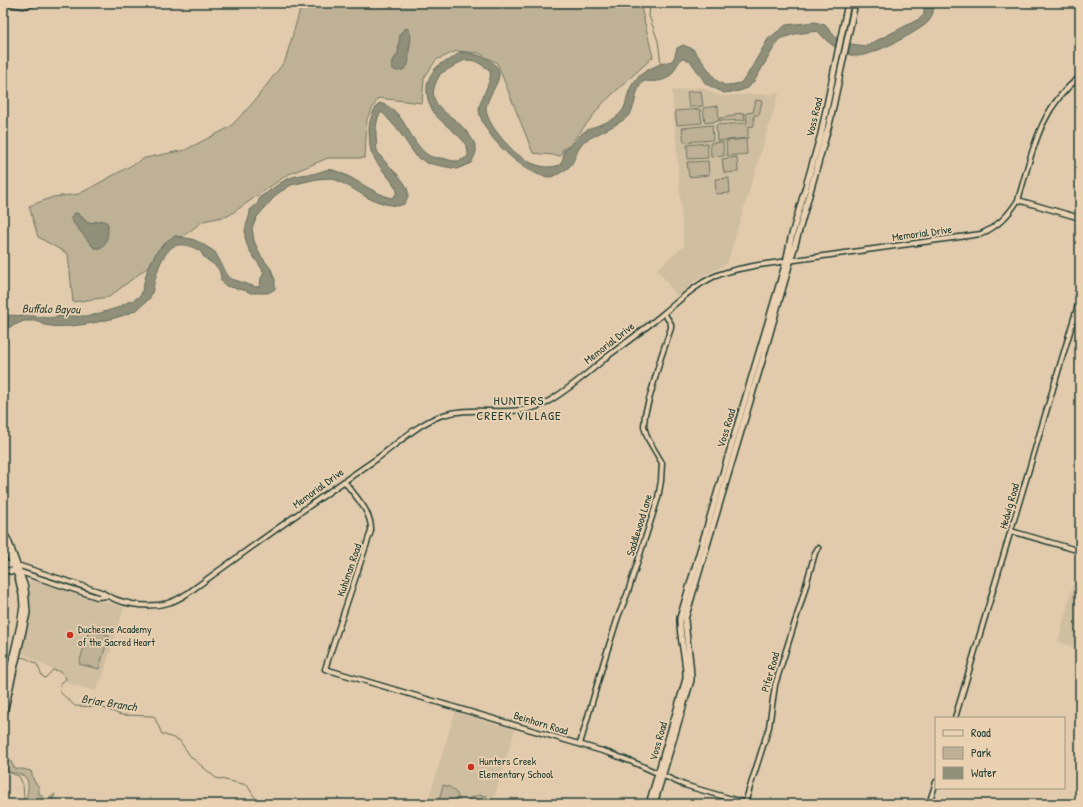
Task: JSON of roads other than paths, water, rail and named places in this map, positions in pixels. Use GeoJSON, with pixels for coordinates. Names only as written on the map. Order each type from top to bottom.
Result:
{"type":"FeatureCollection","features":[{"type":"Feature","properties":{"kind":"main road","name":"Voss Road"},"geometry":{"type":"LineString","coordinates":[[830,106],[836,57],[851,3]]}},
{"type":"Feature","properties":{"kind":"main road","name":"Voss Road"},"geometry":{"type":"LineString","coordinates":[[650,804],[691,680],[684,611],[739,429],[815,166],[821,134],[843,58],[848,34],[851,3]]}},
{"type":"Feature","properties":{"kind":"main road"},"geometry":{"type":"LineString","coordinates":[[3,532],[8,540],[15,565]]}},
{"type":"Feature","properties":{"kind":"main road"},"geometry":{"type":"LineString","coordinates":[[3,539],[25,587],[27,601],[27,613],[22,626],[3,717]]}},
{"type":"Feature","properties":{"kind":"main road","name":"Memorial Drive"},"geometry":{"type":"LineString","coordinates":[[3,564],[15,565]]}},
{"type":"Feature","properties":{"kind":"main road","name":"Memorial Drive"},"geometry":{"type":"LineString","coordinates":[[3,570],[18,572]]}},
{"type":"Feature","properties":{"kind":"main road"},"geometry":{"type":"LineString","coordinates":[[3,702],[10,681]]}},
{"type":"Feature","properties":{"kind":"main road","name":"Voss Road"},"geometry":{"type":"LineString","coordinates":[[654,804],[660,775]]}},
{"type":"Feature","properties":{"kind":"street"},"geometry":{"type":"LineString","coordinates":[[5,3],[23,6],[36,3]]}},
{"type":"Feature","properties":{"kind":"street","name":"Memorial Drive"},"geometry":{"type":"LineString","coordinates":[[15,565],[101,592],[107,596],[140,605],[153,606],[175,600],[188,593],[389,450],[423,424],[440,416],[458,412],[526,410],[548,402],[571,387],[680,299],[698,286],[723,273],[732,270],[981,234],[1005,219],[1018,200],[1037,139],[1047,114],[1064,92],[1080,77]]}},
{"type":"Feature","properties":{"kind":"street"},"geometry":{"type":"LineString","coordinates":[[1018,200],[1080,218]]}},
{"type":"Feature","properties":{"kind":"street","name":"Hedwig Road"},"geometry":{"type":"LineString","coordinates":[[955,717],[1080,298]]}},
{"type":"Feature","properties":{"kind":"street","name":"Saddlewood Lane"},"geometry":{"type":"LineString","coordinates":[[580,744],[616,622],[628,592],[658,498],[662,463],[648,439],[644,426],[645,414],[671,328],[671,324],[664,313]]}},
{"type":"Feature","properties":{"kind":"street","name":"Kuhlman Road"},"geometry":{"type":"LineString","coordinates":[[325,668],[370,531],[368,515],[344,481]]}},
{"type":"Feature","properties":{"kind":"street"},"geometry":{"type":"LineString","coordinates":[[1011,531],[1080,551]]}},
{"type":"Feature","properties":{"kind":"street","name":"Pifer Road"},"geometry":{"type":"LineString","coordinates":[[747,804],[769,727],[775,685],[815,553],[818,548]]}},
{"type":"Feature","properties":{"kind":"street","name":"Memorial Drive"},"geometry":{"type":"LineString","coordinates":[[18,572],[97,597],[107,596]]}},
{"type":"Feature","properties":{"kind":"street","name":"Beinhorn Road"},"geometry":{"type":"LineString","coordinates":[[325,668],[580,744],[633,762],[684,785],[747,804]]}},
{"type":"Feature","properties":{"kind":"street"},"geometry":{"type":"LineString","coordinates":[[929,804],[935,785]]}},
{"type":"Feature","properties":{"kind":"water"},"geometry":{"type":"Polygon","coordinates":[[[924,3],[934,3],[929,21],[916,31],[871,53],[855,56],[845,53],[829,43],[818,31],[795,34],[779,39],[755,80],[748,88],[739,91],[724,93],[706,84],[691,62],[682,58],[673,72],[664,80],[644,81],[637,92],[630,114],[613,126],[583,142],[571,165],[559,174],[551,177],[539,175],[517,162],[487,130],[479,110],[481,100],[490,78],[489,70],[476,62],[466,60],[441,73],[433,92],[434,98],[440,107],[462,126],[475,144],[475,156],[471,163],[457,169],[427,163],[416,156],[398,130],[383,113],[380,113],[376,128],[377,150],[384,161],[407,187],[408,197],[406,201],[404,204],[398,206],[385,204],[368,198],[332,178],[317,179],[291,185],[277,194],[257,217],[252,228],[254,241],[261,256],[271,269],[275,280],[275,289],[268,293],[250,293],[226,286],[221,280],[220,271],[204,257],[201,252],[190,246],[177,245],[170,249],[161,261],[152,294],[149,299],[138,309],[130,313],[103,321],[71,326],[45,325],[38,321],[24,321],[3,330],[3,315],[48,318],[63,316],[90,316],[117,308],[134,300],[141,295],[148,267],[158,250],[168,240],[175,236],[192,239],[215,252],[228,276],[232,279],[256,287],[260,286],[261,278],[264,273],[250,251],[246,241],[245,229],[250,210],[258,203],[260,197],[279,184],[295,176],[312,174],[325,170],[333,170],[348,176],[384,196],[392,198],[396,194],[397,190],[375,159],[370,149],[369,132],[371,117],[379,103],[394,111],[415,142],[428,155],[455,161],[468,156],[467,147],[463,140],[434,113],[429,103],[427,92],[428,80],[434,71],[441,63],[446,62],[460,52],[471,53],[488,59],[497,67],[499,72],[498,80],[488,100],[486,109],[487,115],[496,131],[508,146],[524,158],[532,163],[550,167],[560,165],[563,159],[564,150],[584,132],[619,115],[635,81],[651,68],[672,61],[677,48],[683,45],[693,49],[717,81],[724,85],[730,85],[740,83],[746,77],[768,39],[786,25],[815,22],[825,25],[837,39],[843,43],[866,46],[919,19],[924,15],[924,3]]]}},
{"type":"Feature","properties":{"kind":"water"},"geometry":{"type":"Polygon","coordinates":[[[407,28],[411,37],[408,63],[404,69],[396,71],[392,68],[393,61],[398,53],[400,34],[407,28]]]}},
{"type":"Feature","properties":{"kind":"water"},"geometry":{"type":"Polygon","coordinates":[[[75,213],[79,214],[88,223],[104,221],[108,224],[105,244],[102,247],[94,248],[71,220],[71,217],[75,213]]]}},
{"type":"Feature","properties":{"kind":"waterway"},"geometry":{"type":"LineString","coordinates":[[650,3],[649,16],[658,41],[661,64]]}},
{"type":"Feature","properties":{"kind":"waterway","name":"Briar Branch"},"geometry":{"type":"LineString","coordinates":[[19,657],[26,658],[37,664],[42,676],[45,678],[53,670],[63,673],[66,679],[61,683],[60,692],[75,706],[101,707],[121,715],[154,716],[162,734],[179,740],[191,757],[216,778],[247,785],[259,804]]}},
{"type":"Feature","properties":{"kind":"waterway"},"geometry":{"type":"LineString","coordinates":[[3,673],[8,668]]}},
{"type":"Feature","properties":{"kind":"waterway"},"geometry":{"type":"LineString","coordinates":[[3,765],[7,772],[19,776],[23,785],[24,798],[30,804]]}},
{"type":"Feature","properties":{"kind":"place","name":"Duchesne Academy of the Sacred Heart"},"geometry":{"type":"Point","coordinates":[70,635]}},
{"type":"Feature","properties":{"kind":"place","name":"Hunters Creek Elementary School"},"geometry":{"type":"Point","coordinates":[471,767]}},
{"type":"Feature","properties":{"kind":"district","name":"HUNTERS CREEK VILLAGE"},"geometry":{"type":"Point","coordinates":[519,408]}},
{"type":"Feature","properties":{"kind":"water label","name":"Buffalo Bayou"},"geometry":{"type":"Point","coordinates":[51,309]}}]}
